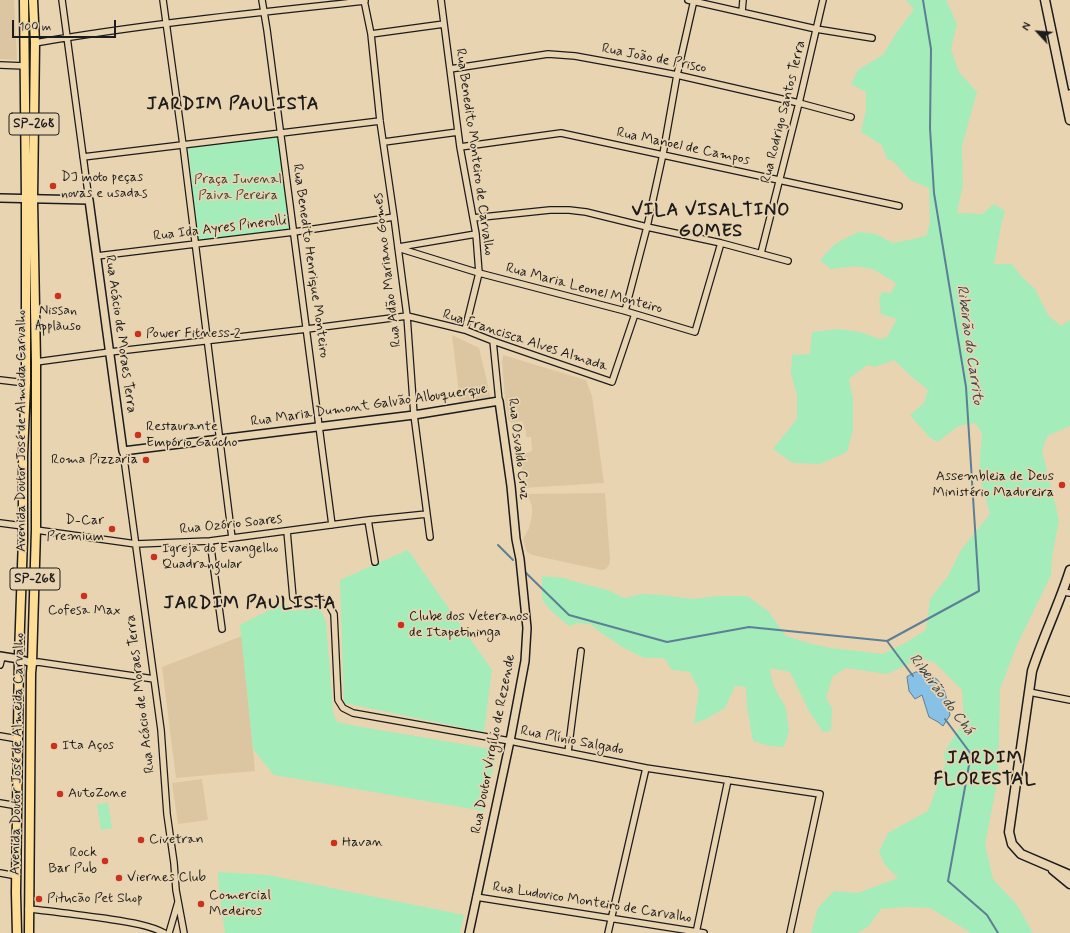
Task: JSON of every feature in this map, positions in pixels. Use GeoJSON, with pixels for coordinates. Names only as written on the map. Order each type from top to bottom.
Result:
{"type":"FeatureCollection","features":[{"type":"Feature","properties":{"kind":"main road","name":"Avenida Doutor José de Almeida Carvalho"},"geometry":{"type":"LineString","coordinates":[[24,0],[36,362],[36,530],[32,663],[30,673],[29,933]]}},
{"type":"Feature","properties":{"kind":"main road","name":"Avenida Doutor José de Almeida Carvalho"},"geometry":{"type":"LineString","coordinates":[[17,933],[19,659],[35,43],[33,0]]}},
{"type":"Feature","properties":{"kind":"main road"},"geometry":{"type":"LineString","coordinates":[[1045,0],[1070,120]]}},
{"type":"Feature","properties":{"kind":"main road"},"geometry":{"type":"LineString","coordinates":[[1070,570],[1066,593],[1039,649],[1032,671],[1009,832],[1012,844],[1021,854],[1070,875]]}},
{"type":"Feature","properties":{"kind":"main road"},"geometry":{"type":"LineString","coordinates":[[1046,865],[1070,884]]}},
{"type":"Feature","properties":{"kind":"street","name":"Rua Acácio de Moraes Terra"},"geometry":{"type":"LineString","coordinates":[[62,0],[161,730],[167,814],[176,890],[184,933]]}},
{"type":"Feature","properties":{"kind":"street"},"geometry":{"type":"LineString","coordinates":[[163,0],[183,145],[232,538]]}},
{"type":"Feature","properties":{"kind":"street","name":"Rua Benedito Henrique Monteiro"},"geometry":{"type":"LineString","coordinates":[[262,0],[332,525]]}},
{"type":"Feature","properties":{"kind":"street","name":"Rua Benedito Monteiro de Carvalho"},"geometry":{"type":"LineString","coordinates":[[440,0],[460,147],[476,234],[479,273],[465,330]]}},
{"type":"Feature","properties":{"kind":"street"},"geometry":{"type":"LineString","coordinates":[[625,311],[647,227],[663,154],[692,0],[816,29],[872,38]]}},
{"type":"Feature","properties":{"kind":"street"},"geometry":{"type":"LineString","coordinates":[[742,12],[744,0]]}},
{"type":"Feature","properties":{"kind":"street","name":"Rua Rodrigo Santos Terra"},"geometry":{"type":"LineString","coordinates":[[760,253],[799,103],[823,0]]}},
{"type":"Feature","properties":{"kind":"street"},"geometry":{"type":"LineString","coordinates":[[35,43],[167,24],[364,1]]}},
{"type":"Feature","properties":{"kind":"street","name":"Rua Adão Mariano Gomes"},"geometry":{"type":"LineString","coordinates":[[364,1],[371,34],[380,121],[407,316],[414,415],[430,537]]}},
{"type":"Feature","properties":{"kind":"street"},"geometry":{"type":"LineString","coordinates":[[371,34],[444,24]]}},
{"type":"Feature","properties":{"kind":"street","name":"Rua João de Prisco"},"geometry":{"type":"LineString","coordinates":[[450,69],[548,54],[575,56],[677,75],[799,103],[851,117]]}},
{"type":"Feature","properties":{"kind":"street"},"geometry":{"type":"LineString","coordinates":[[0,65],[25,66]]}},
{"type":"Feature","properties":{"kind":"street"},"geometry":{"type":"LineString","coordinates":[[1067,108],[1070,93]]}},
{"type":"Feature","properties":{"kind":"street"},"geometry":{"type":"LineString","coordinates":[[83,157],[380,121]]}},
{"type":"Feature","properties":{"kind":"street"},"geometry":{"type":"LineString","coordinates":[[384,142],[458,132]]}},
{"type":"Feature","properties":{"kind":"street","name":"Rua Manoel de Campos"},"geometry":{"type":"LineString","coordinates":[[460,147],[561,132],[899,206]]}},
{"type":"Feature","properties":{"kind":"street"},"geometry":{"type":"LineString","coordinates":[[0,198],[89,200]]}},
{"type":"Feature","properties":{"kind":"street"},"geometry":{"type":"LineString","coordinates":[[473,218],[550,210],[586,212],[721,243],[788,261]]}},
{"type":"Feature","properties":{"kind":"street","name":"Rua Ida Ayres Pinerolli"},"geometry":{"type":"LineString","coordinates":[[96,256],[294,232],[394,217]]}},
{"type":"Feature","properties":{"kind":"street"},"geometry":{"type":"LineString","coordinates":[[398,248],[476,234]]}},
{"type":"Feature","properties":{"kind":"street","name":"Rua Maria Leonel Monteiro"},"geometry":{"type":"LineString","coordinates":[[398,248],[479,273],[625,311],[695,332],[721,243]]}},
{"type":"Feature","properties":{"kind":"street"},"geometry":{"type":"LineString","coordinates":[[421,255],[422,244]]}},
{"type":"Feature","properties":{"kind":"street","name":"Rua Francisca Alves Almada"},"geometry":{"type":"LineString","coordinates":[[407,316],[465,330],[492,342],[612,382],[635,314]]}},
{"type":"Feature","properties":{"kind":"street"},"geometry":{"type":"LineString","coordinates":[[36,362],[407,316]]}},
{"type":"Feature","properties":{"kind":"street","name":"Rua Osvaldo Cruz"},"geometry":{"type":"LineString","coordinates":[[492,342],[511,486],[516,539],[520,559]]}},
{"type":"Feature","properties":{"kind":"street"},"geometry":{"type":"LineString","coordinates":[[0,380],[26,383]]}},
{"type":"Feature","properties":{"kind":"street","name":"Rua Maria Dumont Galvão Albuquerque"},"geometry":{"type":"LineString","coordinates":[[123,451],[414,415],[499,401]]}},
{"type":"Feature","properties":{"kind":"street","name":"Rua Ozório Soares"},"geometry":{"type":"LineString","coordinates":[[36,530],[136,544],[210,541],[368,520],[427,514]]}},
{"type":"Feature","properties":{"kind":"street"},"geometry":{"type":"LineString","coordinates":[[368,520],[375,562]]}},
{"type":"Feature","properties":{"kind":"street"},"geometry":{"type":"LineString","coordinates":[[0,523],[23,526]]}},
{"type":"Feature","properties":{"kind":"street","name":"Rua Plínio Salgado"},"geometry":{"type":"LineString","coordinates":[[287,531],[293,598],[299,602],[329,605],[334,614],[338,700],[343,708],[353,713],[510,741],[646,768],[820,794],[790,933]]}},
{"type":"Feature","properties":{"kind":"street"},"geometry":{"type":"LineString","coordinates":[[210,541],[222,629]]}},
{"type":"Feature","properties":{"kind":"street","name":"Rua Doutor Virgílio de Rezende"},"geometry":{"type":"LineString","coordinates":[[469,933],[510,741],[525,661],[527,628],[520,559]]}},
{"type":"Feature","properties":{"kind":"street"},"geometry":{"type":"LineString","coordinates":[[568,752],[581,651]]}},
{"type":"Feature","properties":{"kind":"street"},"geometry":{"type":"LineString","coordinates":[[0,665],[1,657],[19,659],[32,663],[38,662],[154,679]]}},
{"type":"Feature","properties":{"kind":"street"},"geometry":{"type":"LineString","coordinates":[[1029,692],[1070,700]]}},
{"type":"Feature","properties":{"kind":"street"},"geometry":{"type":"LineString","coordinates":[[0,736],[18,739]]}},
{"type":"Feature","properties":{"kind":"street"},"geometry":{"type":"LineString","coordinates":[[608,933],[646,768]]}},
{"type":"Feature","properties":{"kind":"street"},"geometry":{"type":"LineString","coordinates":[[696,932],[728,780]]}},
{"type":"Feature","properties":{"kind":"street"},"geometry":{"type":"LineString","coordinates":[[0,803],[18,806]]}},
{"type":"Feature","properties":{"kind":"street"},"geometry":{"type":"LineString","coordinates":[[0,873],[17,876]]}},
{"type":"Feature","properties":{"kind":"street","name":"Rua Ludovico Monteiro de Carvalho"},"geometry":{"type":"LineString","coordinates":[[476,896],[704,933]]}},
{"type":"Feature","properties":{"kind":"street"},"geometry":{"type":"LineString","coordinates":[[169,933],[178,900]]}},
{"type":"Feature","properties":{"kind":"street"},"geometry":{"type":"LineString","coordinates":[[29,913],[45,911],[128,922],[159,930],[164,933]]}},
{"type":"Feature","properties":{"kind":"shaded area"},"geometry":{"type":"Polygon","coordinates":[[[0,0],[14,0],[17,60],[0,59],[0,0]]]}},
{"type":"Feature","properties":{"kind":"shaded area"},"geometry":{"type":"Polygon","coordinates":[[[452,335],[479,348],[491,398],[460,402],[452,335]]]}},
{"type":"Feature","properties":{"kind":"shaded area"},"geometry":{"type":"Polygon","coordinates":[[[503,355],[586,380],[592,396],[604,483],[524,488],[520,455],[532,451],[531,437],[526,437],[526,431],[522,421],[511,423],[508,419],[505,400],[502,360],[503,355]]]}},
{"type":"Feature","properties":{"kind":"shaded area"},"geometry":{"type":"Polygon","coordinates":[[[605,493],[610,559],[609,565],[606,569],[601,570],[532,555],[527,552],[523,539],[529,528],[532,515],[532,506],[529,499],[524,494],[605,493]]]}},
{"type":"Feature","properties":{"kind":"shaded area"},"geometry":{"type":"Polygon","coordinates":[[[242,636],[255,771],[176,778],[162,667],[242,636]]]}},
{"type":"Feature","properties":{"kind":"shaded area"},"geometry":{"type":"Polygon","coordinates":[[[202,779],[208,820],[178,824],[172,783],[202,779]]]}},
{"type":"Feature","properties":{"kind":"green space"},"geometry":{"type":"Polygon","coordinates":[[[906,0],[946,0],[957,24],[951,49],[959,72],[977,92],[962,146],[963,185],[957,213],[982,214],[994,204],[1005,211],[994,264],[1012,264],[1021,276],[1035,289],[1048,315],[1061,326],[1070,320],[1070,426],[1047,436],[1042,451],[1059,520],[1052,557],[1051,575],[1017,645],[1000,689],[998,778],[985,844],[993,879],[1017,905],[1033,933],[971,933],[930,908],[906,907],[881,909],[868,927],[857,933],[811,933],[818,908],[834,891],[858,893],[898,878],[885,865],[879,852],[888,833],[928,811],[945,765],[944,753],[964,720],[962,690],[934,662],[919,659],[887,674],[846,668],[833,676],[826,698],[832,708],[831,731],[823,732],[810,713],[790,672],[770,668],[773,685],[786,708],[789,731],[784,747],[770,746],[753,741],[747,707],[746,687],[735,686],[725,708],[694,724],[699,690],[690,672],[672,670],[664,658],[644,658],[624,648],[590,624],[577,623],[569,626],[550,610],[542,599],[542,576],[564,578],[608,590],[624,598],[643,594],[694,599],[716,596],[747,596],[768,611],[786,636],[831,648],[883,654],[907,642],[926,630],[930,599],[948,576],[961,550],[990,514],[979,475],[982,433],[975,423],[958,426],[938,442],[929,437],[910,415],[924,403],[928,390],[894,360],[875,367],[867,365],[849,379],[853,400],[853,430],[847,452],[820,464],[793,463],[773,449],[797,419],[797,395],[791,373],[792,355],[810,354],[812,332],[839,329],[860,332],[880,339],[887,337],[897,319],[881,314],[879,299],[882,292],[891,293],[896,283],[873,269],[854,266],[831,269],[820,260],[835,244],[858,232],[876,234],[893,243],[927,235],[930,221],[929,188],[910,180],[893,161],[887,159],[882,145],[861,132],[866,110],[866,92],[851,84],[858,70],[883,55],[897,32],[914,9],[906,0]]]}},
{"type":"Feature","properties":{"kind":"green space","name":"Praça Juvenal Paiva Pereira"},"geometry":{"type":"Polygon","coordinates":[[[278,137],[290,229],[198,240],[188,147],[278,137]]]}},
{"type":"Feature","properties":{"kind":"green space","name":"Clube dos Veteranos de Itapetininga"},"geometry":{"type":"Polygon","coordinates":[[[408,550],[492,670],[484,732],[344,703],[340,580],[408,550]]]}},
{"type":"Feature","properties":{"kind":"green space"},"geometry":{"type":"Polygon","coordinates":[[[285,602],[294,611],[315,608],[322,612],[326,622],[333,712],[337,722],[497,750],[484,811],[274,775],[253,749],[240,625],[285,602]]]}},
{"type":"Feature","properties":{"kind":"green space"},"geometry":{"type":"Polygon","coordinates":[[[108,803],[112,828],[101,830],[97,804],[108,803]]]}},
{"type":"Feature","properties":{"kind":"green space"},"geometry":{"type":"Polygon","coordinates":[[[218,872],[268,875],[464,915],[460,933],[225,933],[218,872]]]}},
{"type":"Feature","properties":{"kind":"water"},"geometry":{"type":"Polygon","coordinates":[[[916,672],[926,673],[933,676],[938,680],[945,692],[950,715],[943,726],[929,717],[922,695],[915,699],[909,691],[907,677],[916,672]]]}},
{"type":"Feature","properties":{"kind":"waterway","name":"Ribeirão do Carrito"},"geometry":{"type":"LineString","coordinates":[[887,641],[979,591],[966,387],[934,193],[930,128],[931,49],[923,0]]}},
{"type":"Feature","properties":{"kind":"waterway"},"geometry":{"type":"LineString","coordinates":[[498,545],[513,560]]}},
{"type":"Feature","properties":{"kind":"waterway"},"geometry":{"type":"LineString","coordinates":[[525,572],[569,615],[667,642],[749,627],[887,641]]}},
{"type":"Feature","properties":{"kind":"waterway","name":"Ribeirão do Chá"},"geometry":{"type":"LineString","coordinates":[[887,641],[913,676]]}},
{"type":"Feature","properties":{"kind":"waterway","name":"Ribeirão do Chá"},"geometry":{"type":"LineString","coordinates":[[945,719],[971,754],[948,881],[987,915],[998,933]]}},
{"type":"Feature","properties":{"kind":"place","name":"DJ moto peças novas e usadas"},"geometry":{"type":"Point","coordinates":[53,186]}},
{"type":"Feature","properties":{"kind":"place","name":"Nissan Applàuso"},"geometry":{"type":"Point","coordinates":[58,296]}},
{"type":"Feature","properties":{"kind":"place","name":"Power Fitness 2"},"geometry":{"type":"Point","coordinates":[138,334]}},
{"type":"Feature","properties":{"kind":"place","name":"Restaurante Empório Gaúcho"},"geometry":{"type":"Point","coordinates":[138,435]}},
{"type":"Feature","properties":{"kind":"place","name":"Roma Pizzaria"},"geometry":{"type":"Point","coordinates":[146,460]}},
{"type":"Feature","properties":{"kind":"place","name":"Assembleia de Deus Ministério Madureira"},"geometry":{"type":"Point","coordinates":[1062,485]}},
{"type":"Feature","properties":{"kind":"place","name":"D-Car Premium"},"geometry":{"type":"Point","coordinates":[112,529]}},
{"type":"Feature","properties":{"kind":"place","name":"Igreja do Evangelho Quadrangular"},"geometry":{"type":"Point","coordinates":[154,557]}},
{"type":"Feature","properties":{"kind":"place","name":"Cofesa Max"},"geometry":{"type":"Point","coordinates":[84,596]}},
{"type":"Feature","properties":{"kind":"place","name":"Clube dos Veteranos de Itapetininga"},"geometry":{"type":"Point","coordinates":[401,625]}},
{"type":"Feature","properties":{"kind":"place","name":"Ita Aços"},"geometry":{"type":"Point","coordinates":[54,746]}},
{"type":"Feature","properties":{"kind":"place","name":"AutoZone"},"geometry":{"type":"Point","coordinates":[60,794]}},
{"type":"Feature","properties":{"kind":"place","name":"Civetran"},"geometry":{"type":"Point","coordinates":[141,840]}},
{"type":"Feature","properties":{"kind":"place","name":"Havan"},"geometry":{"type":"Point","coordinates":[334,843]}},
{"type":"Feature","properties":{"kind":"place","name":"Rock Bar Pub"},"geometry":{"type":"Point","coordinates":[105,861]}},
{"type":"Feature","properties":{"kind":"place","name":"Viernes Club"},"geometry":{"type":"Point","coordinates":[119,878]}},
{"type":"Feature","properties":{"kind":"place","name":"Pitucão Pet Shop"},"geometry":{"type":"Point","coordinates":[39,899]}},
{"type":"Feature","properties":{"kind":"place","name":"Comercial Medeiros"},"geometry":{"type":"Point","coordinates":[201,904]}},
{"type":"Feature","properties":{"kind":"district","name":"JARDIM PAULISTA"},"geometry":{"type":"Point","coordinates":[233,105]}},
{"type":"Feature","properties":{"kind":"district","name":"VILA VISALTINO GOMES"},"geometry":{"type":"Point","coordinates":[711,221]}},
{"type":"Feature","properties":{"kind":"district","name":"JARDIM PAULISTA"},"geometry":{"type":"Point","coordinates":[250,604]}},
{"type":"Feature","properties":{"kind":"district","name":"JARDIM FLORESTAL"},"geometry":{"type":"Point","coordinates":[985,769]}}]}
